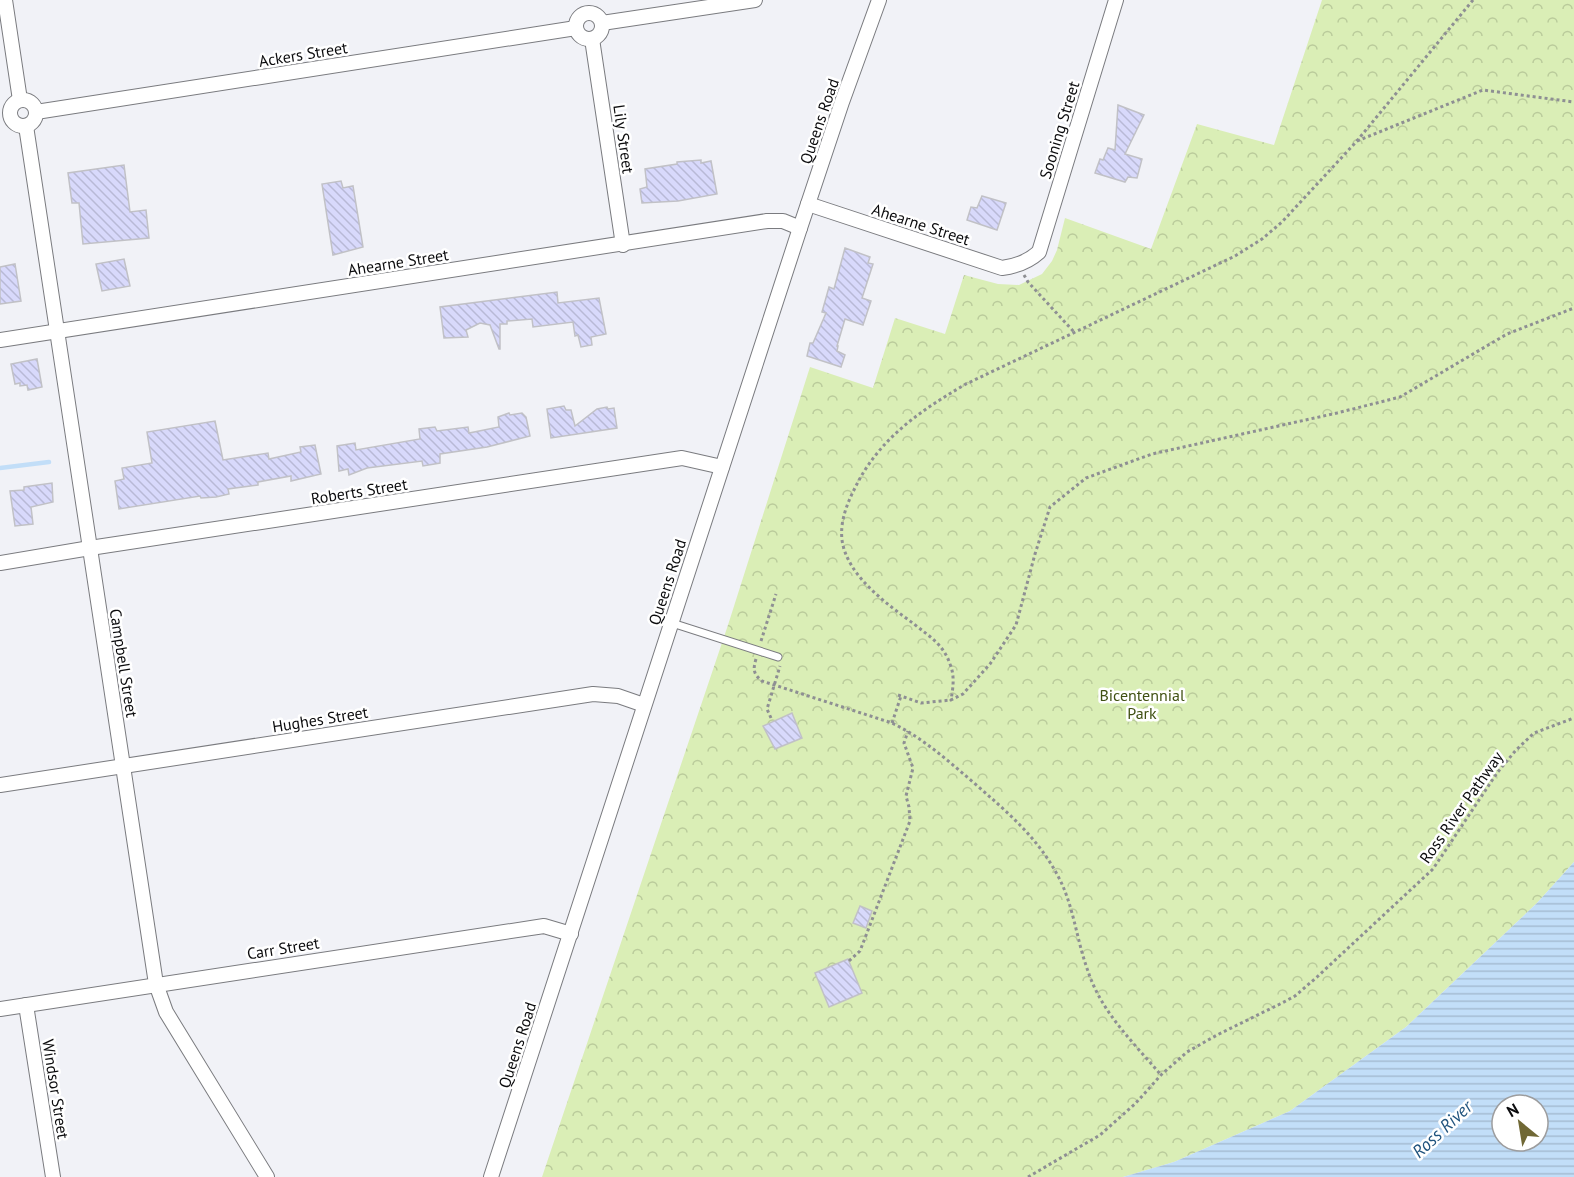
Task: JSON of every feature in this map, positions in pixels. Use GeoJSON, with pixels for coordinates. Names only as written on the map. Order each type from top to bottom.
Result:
{"type":"FeatureCollection","features":[{"type":"Feature","properties":{"kind":"street"},"geometry":{"type":"LineString","coordinates":[[5,0],[20,100]]}},
{"type":"Feature","properties":{"kind":"street"},"geometry":{"type":"LineString","coordinates":[[602,23],[755,0]]}},
{"type":"Feature","properties":{"kind":"street","name":"Queens Road"},"geometry":{"type":"LineString","coordinates":[[491,1177],[800,228],[879,0]]}},
{"type":"Feature","properties":{"kind":"street","name":"Sooning Street"},"geometry":{"type":"LineString","coordinates":[[1021,264],[1039,252],[1116,0]]}},
{"type":"Feature","properties":{"kind":"street"},"geometry":{"type":"LineString","coordinates":[[588,7],[602,23],[601,31],[596,38],[592,39],[583,38],[576,28],[577,20],[588,7]]}},
{"type":"Feature","properties":{"kind":"street","name":"Ackers Street"},"geometry":{"type":"LineString","coordinates":[[36,112],[576,28]]}},
{"type":"Feature","properties":{"kind":"street","name":"Lily Street"},"geometry":{"type":"LineString","coordinates":[[592,39],[623,244]]}},
{"type":"Feature","properties":{"kind":"street"},"geometry":{"type":"LineString","coordinates":[[20,100],[29,101],[36,112],[33,121],[26,126],[17,125],[5,114],[12,105],[20,100]]}},
{"type":"Feature","properties":{"kind":"street","name":"Campbell Street"},"geometry":{"type":"LineString","coordinates":[[26,126],[156,984],[166,1012],[267,1177]]}},
{"type":"Feature","properties":{"kind":"street","name":"Ahearne Street"},"geometry":{"type":"LineString","coordinates":[[808,204],[1002,268],[1021,264]]}},
{"type":"Feature","properties":{"kind":"street","name":"Ahearne Street"},"geometry":{"type":"LineString","coordinates":[[0,340],[767,221],[783,221],[800,228]]}},
{"type":"Feature","properties":{"kind":"street","name":"Roberts Street"},"geometry":{"type":"LineString","coordinates":[[0,563],[682,458],[722,467]]}},
{"type":"Feature","properties":{"kind":"street","name":"Hughes Street"},"geometry":{"type":"LineString","coordinates":[[0,785],[593,694],[618,696],[644,705]]}},
{"type":"Feature","properties":{"kind":"street","name":"Carr Street"},"geometry":{"type":"LineString","coordinates":[[0,1009],[544,926],[571,934]]}},
{"type":"Feature","properties":{"kind":"street","name":"Windsor Street"},"geometry":{"type":"LineString","coordinates":[[26,1005],[53,1177]]}},
{"type":"Feature","properties":{"kind":"lane"},"geometry":{"type":"LineString","coordinates":[[671,623],[780,658]]}},
{"type":"Feature","properties":{"kind":"path"},"geometry":{"type":"LineString","coordinates":[[951,700],[954,680],[951,665],[936,641],[865,584],[848,559],[842,540],[842,522],[862,472],[878,451],[931,404],[966,384],[1235,256],[1262,240],[1282,222],[1356,142],[1473,0]]}},
{"type":"Feature","properties":{"kind":"path"},"geometry":{"type":"LineString","coordinates":[[1356,142],[1483,90],[1574,102]]}},
{"type":"Feature","properties":{"kind":"path"},"geometry":{"type":"LineString","coordinates":[[1021,264],[1028,282],[1074,332]]}},
{"type":"Feature","properties":{"kind":"path"},"geometry":{"type":"LineString","coordinates":[[892,723],[899,696],[921,703],[951,700],[963,694],[990,664],[1016,625],[1050,507],[1086,478],[1152,454],[1337,413],[1400,396],[1507,334],[1574,308]]}},
{"type":"Feature","properties":{"kind":"path"},"geometry":{"type":"LineString","coordinates":[[761,641],[776,594]]}},
{"type":"Feature","properties":{"kind":"path"},"geometry":{"type":"LineString","coordinates":[[771,718],[767,709],[780,658]]}},
{"type":"Feature","properties":{"kind":"path"},"geometry":{"type":"LineString","coordinates":[[756,660],[754,671],[756,677],[762,681],[892,723],[933,747],[1016,820],[1048,858],[1061,882],[1088,973],[1098,996],[1113,1019],[1161,1075],[1135,1104],[1100,1136],[1028,1177]]}},
{"type":"Feature","properties":{"kind":"path","name":"Ross River Pathway"},"geometry":{"type":"LineString","coordinates":[[1161,1075],[1187,1052],[1295,996],[1317,977],[1433,870],[1497,773],[1516,750],[1534,734],[1574,718]]}},
{"type":"Feature","properties":{"kind":"path"},"geometry":{"type":"LineString","coordinates":[[849,961],[860,951],[910,821],[906,790],[914,768],[904,742],[908,731]]}},
{"type":"Feature","properties":{"kind":"green space","name":"Bicentennial Park"},"geometry":{"type":"Polygon","coordinates":[[[1322,0],[1574,0],[1574,862],[1537,903],[1406,1027],[1290,1111],[1174,1162],[1123,1177],[542,1177],[728,625],[810,367],[873,388],[895,318],[945,334],[964,275],[998,284],[1019,285],[1042,274],[1057,250],[1065,218],[1151,249],[1197,124],[1274,145],[1322,0]]]}},
{"type":"Feature","properties":{"kind":"water","name":"Ross River"},"geometry":{"type":"Polygon","coordinates":[[[1574,862],[1574,1177],[1123,1177],[1174,1162],[1290,1111],[1406,1027],[1537,903],[1574,862]]]}},
{"type":"Feature","properties":{"kind":"building"},"geometry":{"type":"Polygon","coordinates":[[[1118,105],[1144,115],[1125,154],[1142,159],[1137,178],[1128,177],[1125,182],[1095,173],[1100,159],[1103,160],[1108,148],[1115,150],[1118,105]]]}},
{"type":"Feature","properties":{"kind":"building"},"geometry":{"type":"Polygon","coordinates":[[[701,160],[701,163],[711,161],[717,194],[678,201],[642,203],[640,189],[647,187],[645,169],[677,164],[677,162],[701,160]]]}},
{"type":"Feature","properties":{"kind":"building"},"geometry":{"type":"Polygon","coordinates":[[[124,165],[130,212],[146,210],[149,238],[83,244],[79,203],[72,203],[68,173],[124,165]]]}},
{"type":"Feature","properties":{"kind":"building"},"geometry":{"type":"Polygon","coordinates":[[[341,181],[343,188],[353,186],[363,247],[333,255],[322,184],[341,181]]]}},
{"type":"Feature","properties":{"kind":"building"},"geometry":{"type":"Polygon","coordinates":[[[982,196],[1006,203],[997,230],[967,220],[971,207],[977,208],[982,196]]]}},
{"type":"Feature","properties":{"kind":"building"},"geometry":{"type":"Polygon","coordinates":[[[845,248],[870,257],[868,263],[873,264],[862,298],[871,301],[863,325],[845,319],[837,346],[837,351],[845,355],[841,367],[807,356],[810,343],[813,343],[826,313],[822,312],[829,287],[834,289],[845,248]]]}},
{"type":"Feature","properties":{"kind":"building"},"geometry":{"type":"Polygon","coordinates":[[[124,259],[130,286],[102,291],[96,264],[124,259]]]}},
{"type":"Feature","properties":{"kind":"building"},"geometry":{"type":"Polygon","coordinates":[[[15,264],[21,301],[0,304],[0,267],[15,264]]]}},
{"type":"Feature","properties":{"kind":"building"},"geometry":{"type":"Polygon","coordinates":[[[557,292],[558,303],[599,298],[606,334],[591,337],[592,345],[581,347],[578,335],[575,336],[573,322],[533,327],[532,319],[507,321],[507,324],[500,324],[500,349],[490,325],[480,323],[466,330],[468,337],[444,338],[440,307],[557,292]]]}},
{"type":"Feature","properties":{"kind":"building"},"geometry":{"type":"Polygon","coordinates":[[[37,359],[42,387],[28,390],[27,385],[15,384],[11,364],[37,359]]]}},
{"type":"Feature","properties":{"kind":"building"},"geometry":{"type":"Polygon","coordinates":[[[564,406],[566,410],[571,410],[575,426],[597,409],[614,408],[617,428],[551,438],[547,409],[564,406]]]}},
{"type":"Feature","properties":{"kind":"building"},"geometry":{"type":"Polygon","coordinates":[[[509,413],[510,415],[522,413],[526,417],[530,436],[487,447],[440,454],[440,463],[423,466],[422,461],[367,468],[349,475],[348,469],[339,471],[337,446],[355,443],[356,450],[420,439],[419,429],[435,427],[437,431],[468,427],[469,433],[499,427],[498,417],[509,413]]]}},
{"type":"Feature","properties":{"kind":"building"},"geometry":{"type":"Polygon","coordinates":[[[215,421],[223,460],[268,453],[269,459],[301,452],[300,447],[315,445],[321,474],[291,481],[291,476],[258,482],[258,485],[228,489],[229,494],[216,497],[201,498],[200,496],[119,509],[115,481],[124,479],[122,468],[152,463],[147,432],[215,421]]]}},
{"type":"Feature","properties":{"kind":"building"},"geometry":{"type":"Polygon","coordinates":[[[52,483],[53,502],[31,507],[33,524],[15,526],[10,491],[52,483]]]}},
{"type":"Feature","properties":{"kind":"building"},"geometry":{"type":"Polygon","coordinates":[[[792,713],[802,738],[775,749],[763,726],[792,713]]]}},
{"type":"Feature","properties":{"kind":"building"},"geometry":{"type":"Polygon","coordinates":[[[860,906],[872,911],[866,928],[853,923],[860,906]]]}},
{"type":"Feature","properties":{"kind":"building"},"geometry":{"type":"Polygon","coordinates":[[[848,959],[862,993],[829,1007],[815,973],[848,959]]]}},
{"type":"Feature","properties":{"kind":"waterway"},"geometry":{"type":"LineString","coordinates":[[0,468],[49,462]]}}]}
